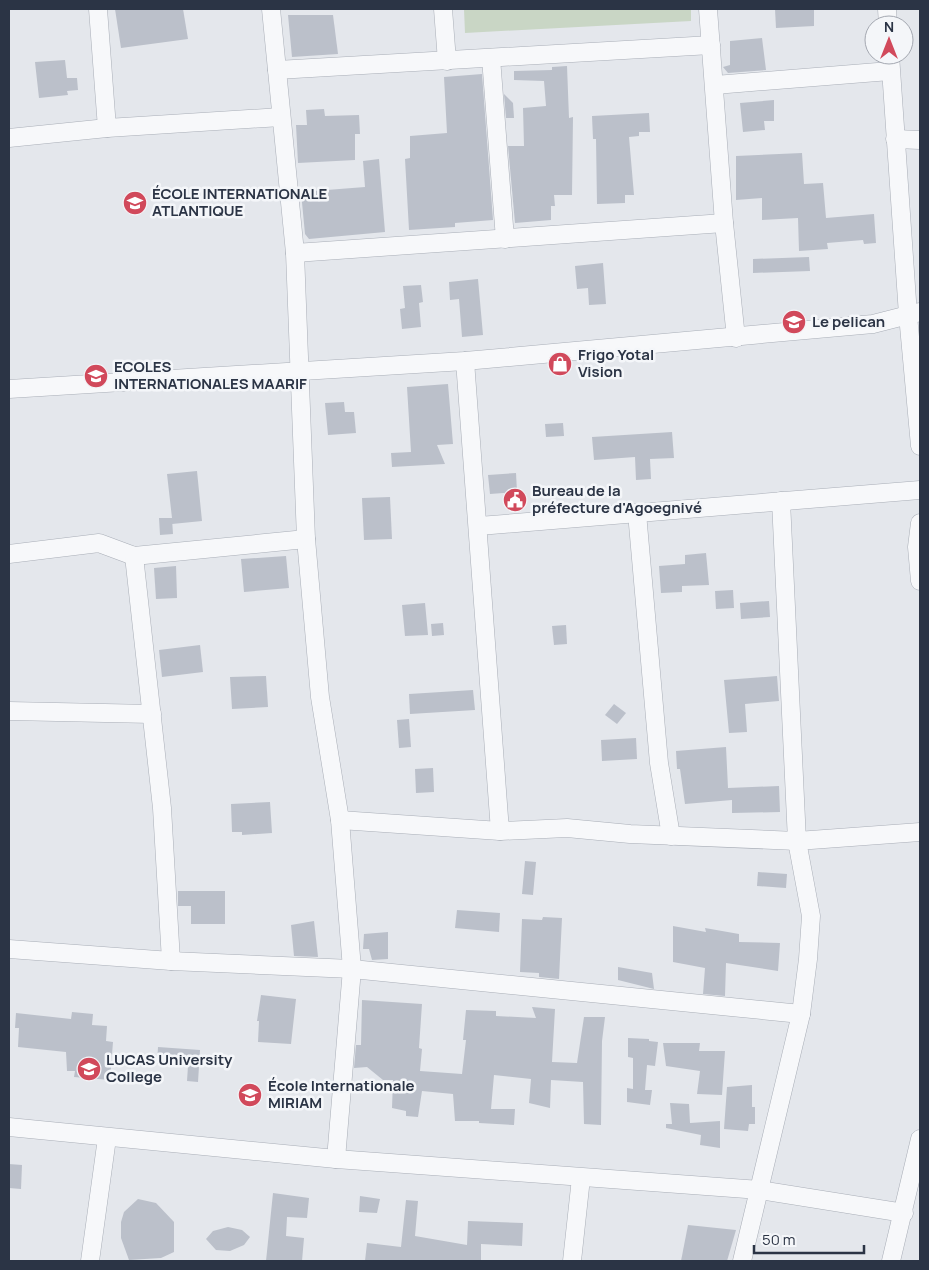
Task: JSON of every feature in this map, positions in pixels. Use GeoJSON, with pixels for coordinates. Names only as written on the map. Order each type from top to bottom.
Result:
{"type":"FeatureCollection","features":[{"type":"Feature","properties":{"kind":"street"},"geometry":{"type":"LineString","coordinates":[[98,9],[107,128]]}},
{"type":"Feature","properties":{"kind":"street"},"geometry":{"type":"LineString","coordinates":[[270,9],[294,253],[306,539],[320,697],[340,820],[352,969],[336,1159]]}},
{"type":"Feature","properties":{"kind":"street"},"geometry":{"type":"LineString","coordinates":[[443,9],[447,61]]}},
{"type":"Feature","properties":{"kind":"street"},"geometry":{"type":"LineString","coordinates":[[708,9],[724,223],[736,338]]}},
{"type":"Feature","properties":{"kind":"street"},"geometry":{"type":"LineString","coordinates":[[277,70],[711,45]]}},
{"type":"Feature","properties":{"kind":"street"},"geometry":{"type":"LineString","coordinates":[[491,58],[505,240]]}},
{"type":"Feature","properties":{"kind":"street"},"geometry":{"type":"LineString","coordinates":[[714,85],[874,65]]}},
{"type":"Feature","properties":{"kind":"street"},"geometry":{"type":"LineString","coordinates":[[890,65],[895,139],[914,313],[920,446]]}},
{"type":"Feature","properties":{"kind":"street"},"geometry":{"type":"LineString","coordinates":[[9,138],[107,128],[281,117]]}},
{"type":"Feature","properties":{"kind":"street"},"geometry":{"type":"LineString","coordinates":[[895,139],[920,140]]}},
{"type":"Feature","properties":{"kind":"street"},"geometry":{"type":"LineString","coordinates":[[294,253],[505,240],[724,223]]}},
{"type":"Feature","properties":{"kind":"street"},"geometry":{"type":"LineString","coordinates":[[9,389],[300,373],[465,361],[736,338],[873,324],[914,313]]}},
{"type":"Feature","properties":{"kind":"street"},"geometry":{"type":"LineString","coordinates":[[465,361],[479,526],[500,831]]}},
{"type":"Feature","properties":{"kind":"street"},"geometry":{"type":"LineString","coordinates":[[479,526],[920,490]]}},
{"type":"Feature","properties":{"kind":"street"},"geometry":{"type":"LineString","coordinates":[[742,1261],[801,1014],[811,916],[797,841],[781,501]]}},
{"type":"Feature","properties":{"kind":"street"},"geometry":{"type":"LineString","coordinates":[[637,513],[659,763],[670,836]]}},
{"type":"Feature","properties":{"kind":"street"},"geometry":{"type":"LineString","coordinates":[[920,523],[920,581]]}},
{"type":"Feature","properties":{"kind":"street"},"geometry":{"type":"LineString","coordinates":[[9,554],[98,543],[134,556],[306,539]]}},
{"type":"Feature","properties":{"kind":"street"},"geometry":{"type":"LineString","coordinates":[[134,556],[162,808],[171,961]]}},
{"type":"Feature","properties":{"kind":"street"},"geometry":{"type":"LineString","coordinates":[[9,711],[152,714]]}},
{"type":"Feature","properties":{"kind":"street"},"geometry":{"type":"LineString","coordinates":[[340,820],[500,831],[568,828],[670,836],[797,841],[920,832]]}},
{"type":"Feature","properties":{"kind":"street"},"geometry":{"type":"LineString","coordinates":[[9,949],[171,961],[352,969],[801,1014]]}},
{"type":"Feature","properties":{"kind":"street"},"geometry":{"type":"LineString","coordinates":[[9,1127],[336,1159],[760,1190],[904,1213]]}},
{"type":"Feature","properties":{"kind":"street"},"geometry":{"type":"LineString","coordinates":[[90,1261],[107,1138]]}},
{"type":"Feature","properties":{"kind":"street"},"geometry":{"type":"LineString","coordinates":[[891,1261],[904,1213],[920,1139]]}},
{"type":"Feature","properties":{"kind":"street"},"geometry":{"type":"LineString","coordinates":[[572,1261],[581,1178]]}},
{"type":"Feature","properties":{"kind":"green space"},"geometry":{"type":"Polygon","coordinates":[[[464,9],[691,9],[691,21],[465,33],[464,9]]]}},
{"type":"Feature","properties":{"kind":"building"},"geometry":{"type":"Polygon","coordinates":[[[115,9],[183,9],[188,39],[121,48],[115,9]]]}},
{"type":"Feature","properties":{"kind":"building"},"geometry":{"type":"Polygon","coordinates":[[[775,9],[814,9],[814,26],[776,28],[775,9]]]}},
{"type":"Feature","properties":{"kind":"building"},"geometry":{"type":"Polygon","coordinates":[[[288,15],[333,15],[338,54],[292,57],[288,15]]]}},
{"type":"Feature","properties":{"kind":"building"},"geometry":{"type":"Polygon","coordinates":[[[762,38],[766,70],[728,73],[723,67],[730,65],[730,41],[762,38]]]}},
{"type":"Feature","properties":{"kind":"building"},"geometry":{"type":"Polygon","coordinates":[[[65,60],[67,78],[77,78],[78,90],[67,91],[68,95],[39,98],[35,62],[65,60]]]}},
{"type":"Feature","properties":{"kind":"building"},"geometry":{"type":"Polygon","coordinates":[[[567,66],[569,118],[573,117],[572,195],[554,195],[555,206],[551,206],[551,220],[515,223],[508,146],[524,146],[523,108],[546,106],[544,81],[514,80],[514,71],[552,70],[552,67],[567,66]]]}},
{"type":"Feature","properties":{"kind":"building"},"geometry":{"type":"Polygon","coordinates":[[[482,74],[493,220],[455,223],[455,227],[409,230],[405,159],[410,158],[410,136],[447,133],[444,77],[482,74]]]}},
{"type":"Feature","properties":{"kind":"building"},"geometry":{"type":"Polygon","coordinates":[[[504,94],[513,103],[514,118],[506,118],[504,94]]]}},
{"type":"Feature","properties":{"kind":"building"},"geometry":{"type":"Polygon","coordinates":[[[774,100],[774,121],[764,121],[765,130],[743,132],[740,103],[774,100]]]}},
{"type":"Feature","properties":{"kind":"building"},"geometry":{"type":"Polygon","coordinates":[[[324,109],[325,116],[359,115],[360,134],[355,134],[355,160],[298,163],[296,125],[307,125],[306,110],[324,109]]]}},
{"type":"Feature","properties":{"kind":"building"},"geometry":{"type":"Polygon","coordinates":[[[649,113],[650,132],[639,132],[639,136],[629,137],[634,195],[625,195],[625,203],[597,204],[596,139],[593,139],[592,116],[649,113]]]}},
{"type":"Feature","properties":{"kind":"building"},"geometry":{"type":"Polygon","coordinates":[[[802,153],[804,184],[823,183],[826,218],[874,214],[876,243],[864,244],[863,240],[827,243],[828,249],[799,251],[798,218],[762,220],[762,198],[736,200],[736,156],[802,153]]]}},
{"type":"Feature","properties":{"kind":"building"},"geometry":{"type":"Polygon","coordinates":[[[379,159],[385,232],[309,239],[305,234],[301,192],[365,187],[363,161],[379,159]]]}},
{"type":"Feature","properties":{"kind":"building"},"geometry":{"type":"Polygon","coordinates":[[[809,257],[810,271],[753,273],[753,259],[809,257]]]}},
{"type":"Feature","properties":{"kind":"building"},"geometry":{"type":"Polygon","coordinates":[[[603,263],[606,304],[589,305],[588,288],[577,289],[575,266],[603,263]]]}},
{"type":"Feature","properties":{"kind":"building"},"geometry":{"type":"Polygon","coordinates":[[[478,279],[483,335],[462,337],[459,299],[450,300],[449,282],[478,279]]]}},
{"type":"Feature","properties":{"kind":"building"},"geometry":{"type":"Polygon","coordinates":[[[421,285],[423,302],[419,303],[421,327],[402,329],[400,309],[405,308],[403,286],[421,285]]]}},
{"type":"Feature","properties":{"kind":"building"},"geometry":{"type":"Polygon","coordinates":[[[448,384],[453,444],[437,445],[445,464],[392,467],[391,453],[411,452],[407,387],[448,384]]]}},
{"type":"Feature","properties":{"kind":"building"},"geometry":{"type":"Polygon","coordinates":[[[344,402],[345,412],[354,412],[356,433],[328,435],[325,403],[344,402]]]}},
{"type":"Feature","properties":{"kind":"building"},"geometry":{"type":"Polygon","coordinates":[[[563,423],[564,436],[546,437],[545,424],[563,423]]]}},
{"type":"Feature","properties":{"kind":"building"},"geometry":{"type":"Polygon","coordinates":[[[672,432],[674,458],[650,459],[651,479],[636,480],[635,457],[594,460],[592,437],[672,432]]]}},
{"type":"Feature","properties":{"kind":"building"},"geometry":{"type":"Polygon","coordinates":[[[197,471],[202,521],[172,524],[173,534],[160,535],[159,518],[172,518],[167,474],[197,471]]]}},
{"type":"Feature","properties":{"kind":"building"},"geometry":{"type":"Polygon","coordinates":[[[516,473],[517,492],[490,494],[488,475],[516,473]]]}},
{"type":"Feature","properties":{"kind":"building"},"geometry":{"type":"Polygon","coordinates":[[[390,497],[392,539],[364,540],[362,498],[390,497]]]}},
{"type":"Feature","properties":{"kind":"building"},"geometry":{"type":"Polygon","coordinates":[[[706,553],[709,585],[682,586],[682,592],[661,593],[659,566],[685,564],[685,555],[706,553]]]}},
{"type":"Feature","properties":{"kind":"building"},"geometry":{"type":"Polygon","coordinates":[[[286,556],[289,588],[244,592],[241,559],[286,556]]]}},
{"type":"Feature","properties":{"kind":"building"},"geometry":{"type":"Polygon","coordinates":[[[176,566],[177,598],[156,599],[154,568],[176,566]]]}},
{"type":"Feature","properties":{"kind":"building"},"geometry":{"type":"Polygon","coordinates":[[[733,590],[734,608],[716,609],[715,591],[733,590]]]}},
{"type":"Feature","properties":{"kind":"building"},"geometry":{"type":"Polygon","coordinates":[[[769,601],[770,617],[741,619],[740,603],[769,601]]]}},
{"type":"Feature","properties":{"kind":"building"},"geometry":{"type":"Polygon","coordinates":[[[425,603],[428,635],[405,636],[402,605],[425,603]]]}},
{"type":"Feature","properties":{"kind":"building"},"geometry":{"type":"Polygon","coordinates":[[[443,623],[444,635],[432,636],[431,624],[443,623]]]}},
{"type":"Feature","properties":{"kind":"building"},"geometry":{"type":"Polygon","coordinates":[[[566,625],[567,644],[554,645],[552,626],[566,625]]]}},
{"type":"Feature","properties":{"kind":"building"},"geometry":{"type":"Polygon","coordinates":[[[200,645],[203,672],[162,677],[159,650],[200,645]]]}},
{"type":"Feature","properties":{"kind":"building"},"geometry":{"type":"Polygon","coordinates":[[[266,676],[268,707],[232,709],[230,677],[266,676]]]}},
{"type":"Feature","properties":{"kind":"building"},"geometry":{"type":"Polygon","coordinates":[[[777,676],[779,701],[745,704],[747,732],[729,733],[724,680],[777,676]]]}},
{"type":"Feature","properties":{"kind":"building"},"geometry":{"type":"Polygon","coordinates":[[[473,690],[475,710],[410,714],[409,694],[473,690]]]}},
{"type":"Feature","properties":{"kind":"building"},"geometry":{"type":"Polygon","coordinates":[[[614,704],[626,713],[617,724],[605,715],[614,704]]]}},
{"type":"Feature","properties":{"kind":"building"},"geometry":{"type":"Polygon","coordinates":[[[409,719],[411,747],[399,748],[397,720],[409,719]]]}},
{"type":"Feature","properties":{"kind":"building"},"geometry":{"type":"Polygon","coordinates":[[[636,738],[637,759],[602,761],[601,740],[636,738]]]}},
{"type":"Feature","properties":{"kind":"building"},"geometry":{"type":"Polygon","coordinates":[[[726,747],[728,788],[779,786],[780,812],[732,813],[732,800],[685,804],[680,769],[677,769],[676,751],[726,747]]]}},
{"type":"Feature","properties":{"kind":"building"},"geometry":{"type":"Polygon","coordinates":[[[433,768],[434,792],[416,793],[415,769],[433,768]]]}},
{"type":"Feature","properties":{"kind":"building"},"geometry":{"type":"Polygon","coordinates":[[[270,802],[272,833],[242,835],[242,832],[232,832],[231,804],[270,802]]]}},
{"type":"Feature","properties":{"kind":"building"},"geometry":{"type":"Polygon","coordinates":[[[525,861],[536,862],[533,895],[522,894],[525,861]]]}},
{"type":"Feature","properties":{"kind":"building"},"geometry":{"type":"Polygon","coordinates":[[[758,872],[787,874],[786,888],[757,886],[758,872]]]}},
{"type":"Feature","properties":{"kind":"building"},"geometry":{"type":"Polygon","coordinates":[[[178,891],[225,891],[225,924],[191,924],[191,906],[178,906],[178,891]]]}},
{"type":"Feature","properties":{"kind":"building"},"geometry":{"type":"Polygon","coordinates":[[[457,910],[500,913],[499,932],[455,928],[457,910]]]}},
{"type":"Feature","properties":{"kind":"building"},"geometry":{"type":"Polygon","coordinates":[[[543,917],[562,918],[559,979],[539,977],[539,973],[520,972],[522,919],[542,920],[543,917]]]}},
{"type":"Feature","properties":{"kind":"building"},"geometry":{"type":"Polygon","coordinates":[[[314,921],[318,957],[294,956],[291,925],[314,921]]]}},
{"type":"Feature","properties":{"kind":"building"},"geometry":{"type":"Polygon","coordinates":[[[673,926],[706,932],[705,928],[739,934],[739,942],[780,943],[778,971],[726,963],[725,996],[703,994],[705,968],[673,962],[673,926]]]}},
{"type":"Feature","properties":{"kind":"building"},"geometry":{"type":"Polygon","coordinates":[[[388,932],[388,959],[372,960],[369,949],[363,949],[364,934],[388,932]]]}},
{"type":"Feature","properties":{"kind":"building"},"geometry":{"type":"Polygon","coordinates":[[[618,967],[652,973],[654,989],[618,980],[618,967]]]}},
{"type":"Feature","properties":{"kind":"building"},"geometry":{"type":"Polygon","coordinates":[[[261,995],[296,999],[291,1044],[258,1042],[259,1021],[257,1021],[261,995]]]}},
{"type":"Feature","properties":{"kind":"building"},"geometry":{"type":"Polygon","coordinates":[[[362,1000],[422,1004],[419,1048],[422,1049],[420,1071],[462,1074],[466,1040],[463,1040],[466,1010],[496,1011],[496,1016],[536,1018],[532,1007],[555,1009],[552,1062],[577,1063],[584,1017],[605,1017],[602,1041],[601,1125],[584,1124],[583,1082],[551,1080],[550,1108],[529,1103],[531,1079],[494,1075],[491,1109],[515,1109],[514,1125],[479,1123],[479,1121],[455,1121],[453,1094],[422,1091],[418,1117],[406,1116],[406,1111],[392,1108],[393,1080],[383,1080],[367,1067],[354,1068],[356,1045],[361,1045],[362,1000]]]}},
{"type":"Feature","properties":{"kind":"building"},"geometry":{"type":"Polygon","coordinates":[[[72,1012],[93,1014],[92,1025],[107,1026],[106,1041],[113,1042],[110,1080],[74,1077],[75,1071],[67,1071],[66,1052],[18,1047],[19,1028],[15,1028],[16,1013],[71,1019],[72,1012]]]}},
{"type":"Feature","properties":{"kind":"building"},"geometry":{"type":"Polygon","coordinates":[[[628,1038],[649,1039],[649,1041],[658,1042],[655,1066],[647,1065],[645,1090],[652,1090],[650,1105],[627,1102],[627,1088],[633,1089],[633,1058],[628,1057],[628,1038]]]}},
{"type":"Feature","properties":{"kind":"building"},"geometry":{"type":"Polygon","coordinates":[[[663,1043],[700,1043],[699,1051],[725,1051],[722,1095],[697,1094],[700,1071],[666,1066],[663,1043]]]}},
{"type":"Feature","properties":{"kind":"building"},"geometry":{"type":"Polygon","coordinates":[[[158,1047],[200,1050],[198,1082],[187,1081],[188,1066],[157,1064],[158,1047]]]}},
{"type":"Feature","properties":{"kind":"building"},"geometry":{"type":"Polygon","coordinates":[[[752,1085],[752,1107],[755,1107],[755,1124],[749,1124],[748,1131],[724,1129],[727,1087],[752,1085]]]}},
{"type":"Feature","properties":{"kind":"building"},"geometry":{"type":"Polygon","coordinates":[[[670,1103],[689,1104],[690,1123],[720,1121],[720,1148],[700,1145],[701,1135],[666,1128],[666,1124],[672,1124],[670,1103]]]}},
{"type":"Feature","properties":{"kind":"building"},"geometry":{"type":"Polygon","coordinates":[[[9,1164],[22,1165],[21,1189],[9,1188],[9,1164]]]}},
{"type":"Feature","properties":{"kind":"building"},"geometry":{"type":"Polygon","coordinates":[[[273,1193],[309,1198],[307,1218],[287,1217],[286,1236],[304,1238],[302,1261],[266,1261],[273,1193]]]}},
{"type":"Feature","properties":{"kind":"building"},"geometry":{"type":"Polygon","coordinates":[[[360,1196],[380,1199],[377,1213],[359,1212],[360,1196]]]}},
{"type":"Feature","properties":{"kind":"building"},"geometry":{"type":"Polygon","coordinates":[[[138,1199],[156,1203],[174,1222],[174,1252],[161,1258],[129,1260],[121,1238],[121,1222],[124,1212],[138,1199]]]}},
{"type":"Feature","properties":{"kind":"building"},"geometry":{"type":"Polygon","coordinates":[[[406,1200],[418,1201],[415,1236],[467,1245],[468,1221],[523,1223],[522,1246],[481,1244],[481,1261],[365,1261],[367,1243],[401,1247],[406,1200]]]}},
{"type":"Feature","properties":{"kind":"building"},"geometry":{"type":"Polygon","coordinates":[[[688,1225],[736,1230],[727,1261],[681,1261],[688,1225]]]}},
{"type":"Feature","properties":{"kind":"building"},"geometry":{"type":"Polygon","coordinates":[[[228,1227],[242,1230],[250,1237],[244,1245],[230,1251],[216,1250],[206,1239],[213,1231],[228,1227]]]}},
{"type":"Feature","properties":{"kind":"place","name":"ÉCOLE INTERNATIONALE ATLANTIQUE"},"geometry":{"type":"Point","coordinates":[135,203]}},
{"type":"Feature","properties":{"kind":"place","name":"Le pelican"},"geometry":{"type":"Point","coordinates":[794,322]}},
{"type":"Feature","properties":{"kind":"place","name":"Frigo Yotal Vision"},"geometry":{"type":"Point","coordinates":[560,364]}},
{"type":"Feature","properties":{"kind":"place","name":"ECOLES INTERNATIONALES MAARIF"},"geometry":{"type":"Point","coordinates":[96,376]}},
{"type":"Feature","properties":{"kind":"place","name":"Bureau de la préfecture d'Agoegnivé"},"geometry":{"type":"Point","coordinates":[515,500]}},
{"type":"Feature","properties":{"kind":"place","name":"LUCAS University College"},"geometry":{"type":"Point","coordinates":[89,1069]}},
{"type":"Feature","properties":{"kind":"place","name":"École Internationale MIRIAM"},"geometry":{"type":"Point","coordinates":[250,1095]}}]}
